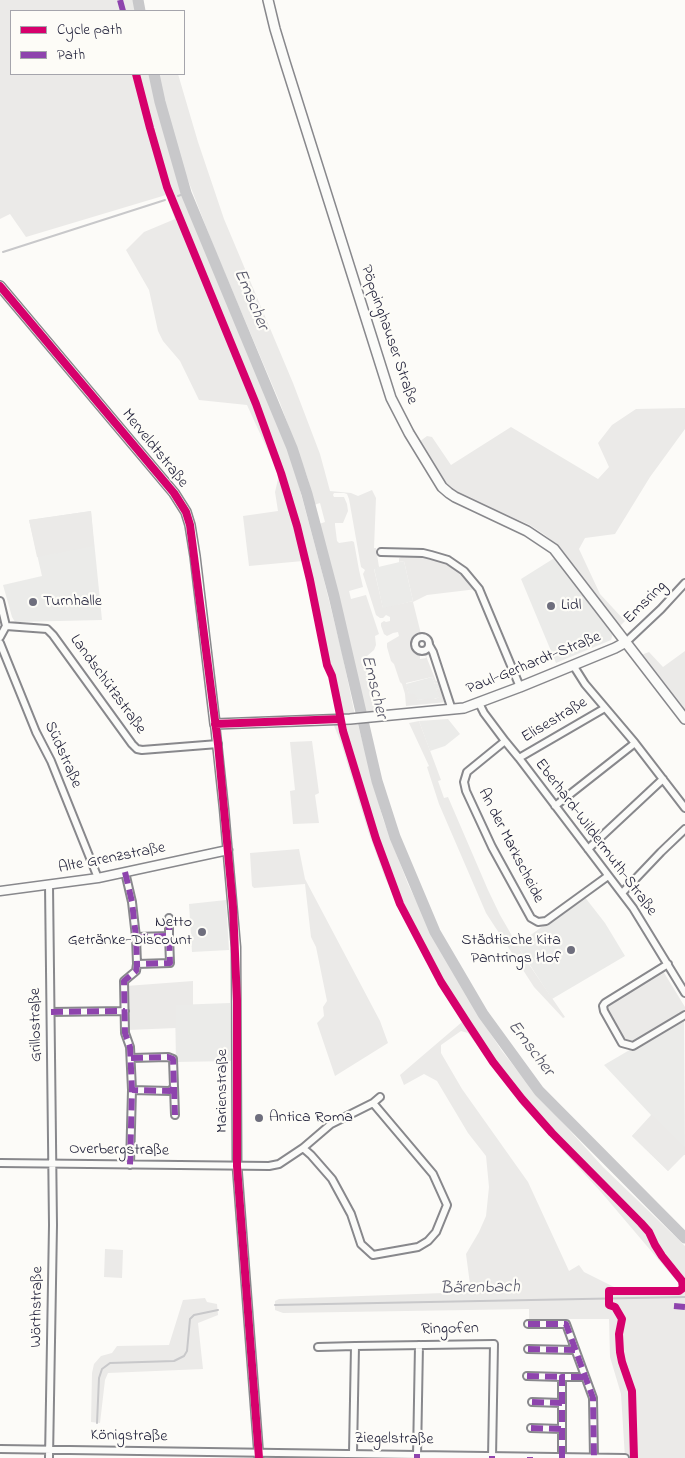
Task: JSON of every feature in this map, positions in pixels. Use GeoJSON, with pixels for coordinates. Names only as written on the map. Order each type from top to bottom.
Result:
{"type":"FeatureCollection","features":[{"type":"Feature","properties":{"kind":"main road","name":"Pöppinghauser Straße"},"geometry":{"type":"LineString","coordinates":[[268,0],[274,29],[391,398],[399,416],[442,487],[455,497],[527,531],[554,549],[685,719]]}},
{"type":"Feature","properties":{"kind":"main road","name":"Merveldtstraße"},"geometry":{"type":"LineString","coordinates":[[0,286],[174,493],[186,512],[190,525],[215,724]]}},
{"type":"Feature","properties":{"kind":"main road","name":"Paul-Gerhardt-Straße"},"geometry":{"type":"LineString","coordinates":[[215,724],[361,718],[452,710],[479,703],[520,687],[626,642]]}},
{"type":"Feature","properties":{"kind":"street"},"geometry":{"type":"LineString","coordinates":[[381,552],[424,553],[448,560],[464,571],[479,590],[520,687]]}},
{"type":"Feature","properties":{"kind":"street","name":"Emsring"},"geometry":{"type":"LineString","coordinates":[[626,642],[685,583]]}},
{"type":"Feature","properties":{"kind":"street"},"geometry":{"type":"LineString","coordinates":[[0,601],[6,626],[0,636]]}},
{"type":"Feature","properties":{"kind":"street","name":"Landschützstraße"},"geometry":{"type":"LineString","coordinates":[[6,626],[47,629],[137,749],[218,744]]}},
{"type":"Feature","properties":{"kind":"street","name":"Südstraße"},"geometry":{"type":"LineString","coordinates":[[0,643],[36,732],[51,761],[98,878]]}},
{"type":"Feature","properties":{"kind":"street","name":"Paul-Gerhardt-Straße"},"geometry":{"type":"LineString","coordinates":[[429,645],[452,710]]}},
{"type":"Feature","properties":{"kind":"street"},"geometry":{"type":"LineString","coordinates":[[574,665],[585,684],[635,743],[685,808]]}},
{"type":"Feature","properties":{"kind":"street","name":"Eberhard-Wildermuth-Straße"},"geometry":{"type":"LineString","coordinates":[[479,703],[505,742],[622,893],[685,993]]}},
{"type":"Feature","properties":{"kind":"street","name":"Elisestraße"},"geometry":{"type":"LineString","coordinates":[[519,758],[605,708]]}},
{"type":"Feature","properties":{"kind":"street","name":"Marienstraße"},"geometry":{"type":"LineString","coordinates":[[215,724],[236,946],[237,1166],[258,1456]]}},
{"type":"Feature","properties":{"kind":"street","name":"An der Markscheide"},"geometry":{"type":"LineString","coordinates":[[505,742],[467,772],[464,782],[466,792],[492,847],[531,918],[538,922],[546,921],[608,876]]}},
{"type":"Feature","properties":{"kind":"street"},"geometry":{"type":"LineString","coordinates":[[554,806],[635,743]]}},
{"type":"Feature","properties":{"kind":"street"},"geometry":{"type":"LineString","coordinates":[[588,849],[663,779]]}},
{"type":"Feature","properties":{"kind":"street"},"geometry":{"type":"LineString","coordinates":[[622,893],[685,828]]}},
{"type":"Feature","properties":{"kind":"street","name":"Alte Grenzstraße"},"geometry":{"type":"LineString","coordinates":[[0,892],[98,878],[228,850]]}},
{"type":"Feature","properties":{"kind":"street"},"geometry":{"type":"LineString","coordinates":[[125,872],[132,902],[136,937],[136,971],[124,981],[125,1033],[131,1058],[130,1165]]}},
{"type":"Feature","properties":{"kind":"street","name":"Grillostraße"},"geometry":{"type":"LineString","coordinates":[[49,886],[52,1164]]}},
{"type":"Feature","properties":{"kind":"street"},"geometry":{"type":"LineString","coordinates":[[136,964],[170,962],[169,918]]}},
{"type":"Feature","properties":{"kind":"street"},"geometry":{"type":"LineString","coordinates":[[136,937],[169,936]]}},
{"type":"Feature","properties":{"kind":"street"},"geometry":{"type":"LineString","coordinates":[[668,964],[605,1002],[603,1006],[604,1011],[622,1043],[633,1046],[685,1016]]}},
{"type":"Feature","properties":{"kind":"street"},"geometry":{"type":"LineString","coordinates":[[51,1012],[125,1012]]}},
{"type":"Feature","properties":{"kind":"street"},"geometry":{"type":"LineString","coordinates":[[131,1058],[168,1057],[173,1059],[175,1115]]}},
{"type":"Feature","properties":{"kind":"street"},"geometry":{"type":"LineString","coordinates":[[132,1090],[170,1090],[174,1087]]}},
{"type":"Feature","properties":{"kind":"street","name":"Overbergstraße"},"geometry":{"type":"LineString","coordinates":[[0,1163],[270,1166],[279,1164],[303,1148],[332,1124],[373,1103],[380,1097]]}},
{"type":"Feature","properties":{"kind":"street"},"geometry":{"type":"LineString","coordinates":[[303,1148],[332,1179],[351,1214],[361,1244],[373,1255],[418,1247],[428,1241],[436,1232],[447,1205],[433,1174],[373,1103]]}},
{"type":"Feature","properties":{"kind":"street","name":"Wörthstraße"},"geometry":{"type":"LineString","coordinates":[[49,1458],[52,1164]]}},
{"type":"Feature","properties":{"kind":"street"},"geometry":{"type":"LineString","coordinates":[[528,1324],[566,1324],[593,1398],[594,1458]]}},
{"type":"Feature","properties":{"kind":"street","name":"Ringofen"},"geometry":{"type":"LineString","coordinates":[[318,1347],[494,1344],[492,1457]]}},
{"type":"Feature","properties":{"kind":"street"},"geometry":{"type":"LineString","coordinates":[[417,1456],[419,1345]]}},
{"type":"Feature","properties":{"kind":"street"},"geometry":{"type":"LineString","coordinates":[[353,1453],[355,1346]]}},
{"type":"Feature","properties":{"kind":"street"},"geometry":{"type":"LineString","coordinates":[[528,1348],[575,1350]]}},
{"type":"Feature","properties":{"kind":"street"},"geometry":{"type":"LineString","coordinates":[[527,1376],[585,1377]]}},
{"type":"Feature","properties":{"kind":"street"},"geometry":{"type":"LineString","coordinates":[[562,1378],[562,1458]]}},
{"type":"Feature","properties":{"kind":"street"},"geometry":{"type":"LineString","coordinates":[[532,1402],[562,1403]]}},
{"type":"Feature","properties":{"kind":"street"},"geometry":{"type":"LineString","coordinates":[[531,1428],[562,1429]]}},
{"type":"Feature","properties":{"kind":"street","name":"Königstraße"},"geometry":{"type":"LineString","coordinates":[[0,1449],[258,1456]]}},
{"type":"Feature","properties":{"kind":"street","name":"Ziegelstraße"},"geometry":{"type":"LineString","coordinates":[[258,1456],[353,1453],[417,1456],[625,1458]]}},
{"type":"Feature","properties":{"kind":"shaded area"},"geometry":{"type":"Polygon","coordinates":[[[0,0],[133,0],[136,10],[10,10],[10,75],[150,75],[169,151],[185,197],[292,460],[322,572],[355,715],[342,715],[343,713],[327,669],[303,561],[249,566],[243,516],[278,511],[275,492],[279,475],[247,405],[199,400],[180,361],[163,341],[158,331],[149,290],[126,250],[144,232],[175,219],[166,195],[26,237],[10,214],[0,219],[0,0]]]}},
{"type":"Feature","properties":{"kind":"shaded area"},"geometry":{"type":"Polygon","coordinates":[[[158,75],[178,75],[224,219],[293,383],[320,454],[330,491],[351,493],[358,496],[372,490],[376,498],[374,548],[376,548],[379,567],[374,569],[383,608],[413,601],[404,561],[399,562],[399,558],[403,556],[427,557],[447,563],[463,573],[477,589],[427,595],[413,602],[421,634],[413,640],[413,648],[420,654],[420,659],[426,658],[425,654],[430,654],[426,656],[436,681],[440,680],[441,682],[435,684],[432,677],[406,683],[409,694],[413,693],[418,700],[435,699],[439,697],[436,689],[443,687],[447,702],[406,706],[402,684],[391,661],[387,647],[387,643],[399,636],[398,632],[387,636],[384,634],[381,623],[390,621],[390,617],[386,615],[380,618],[376,615],[363,574],[365,570],[361,567],[349,499],[347,494],[334,493],[334,497],[344,497],[348,511],[343,523],[335,523],[337,541],[339,543],[354,542],[363,587],[349,591],[351,599],[366,595],[379,634],[375,636],[376,645],[374,650],[367,656],[373,688],[370,690],[376,704],[381,709],[380,713],[365,714],[319,524],[325,522],[320,503],[314,505],[308,479],[280,403],[215,250],[184,170],[158,75]]]}},
{"type":"Feature","properties":{"kind":"shaded area"},"geometry":{"type":"Polygon","coordinates":[[[685,408],[685,429],[650,477],[615,534],[585,538],[579,549],[600,594],[625,621],[620,626],[557,548],[558,546],[530,525],[451,491],[445,486],[419,442],[427,436],[432,437],[451,465],[511,427],[598,479],[609,467],[598,443],[612,425],[636,409],[685,408]]]}},
{"type":"Feature","properties":{"kind":"shaded area"},"geometry":{"type":"Polygon","coordinates":[[[91,511],[102,620],[15,622],[3,585],[42,576],[29,520],[91,511]]]}},
{"type":"Feature","properties":{"kind":"shaded area"},"geometry":{"type":"Polygon","coordinates":[[[91,511],[94,546],[37,557],[29,520],[91,511]]]}},
{"type":"Feature","properties":{"kind":"shaded area"},"geometry":{"type":"Polygon","coordinates":[[[556,557],[614,633],[611,640],[556,663],[521,579],[556,557]]]}},
{"type":"Feature","properties":{"kind":"shaded area"},"geometry":{"type":"Polygon","coordinates":[[[404,561],[413,601],[383,609],[374,568],[404,561]]]}},
{"type":"Feature","properties":{"kind":"shaded area"},"geometry":{"type":"Polygon","coordinates":[[[685,651],[685,712],[641,655],[649,652],[663,667],[685,651]]]}},
{"type":"Feature","properties":{"kind":"shaded area"},"geometry":{"type":"Polygon","coordinates":[[[432,677],[435,684],[441,682],[442,687],[436,689],[440,697],[418,700],[409,695],[406,684],[432,677]]]}},
{"type":"Feature","properties":{"kind":"shaded area"},"geometry":{"type":"Polygon","coordinates":[[[448,719],[460,734],[445,746],[430,751],[419,721],[448,719]]]}},
{"type":"Feature","properties":{"kind":"shaded area"},"geometry":{"type":"Polygon","coordinates":[[[357,721],[383,819],[408,884],[437,944],[475,1010],[502,1051],[533,1090],[603,1167],[685,1246],[685,1458],[625,1458],[621,1394],[610,1357],[609,1319],[529,1319],[529,1309],[283,1313],[275,1310],[275,1301],[279,1299],[471,1292],[466,1254],[486,1216],[489,1187],[486,1156],[468,1133],[437,1081],[424,1074],[404,1085],[400,1075],[462,1022],[425,960],[385,878],[333,723],[357,721]],[[461,1031],[441,1045],[441,1053],[462,1089],[528,1182],[569,1271],[579,1265],[584,1272],[614,1287],[680,1287],[601,1192],[522,1106],[468,1033],[461,1031]]]}},
{"type":"Feature","properties":{"kind":"shaded area"},"geometry":{"type":"Polygon","coordinates":[[[419,721],[441,780],[438,781],[444,798],[448,797],[500,915],[526,960],[565,1017],[563,1018],[534,987],[486,913],[439,804],[427,767],[429,766],[409,723],[419,721]]]}},
{"type":"Feature","properties":{"kind":"shaded area"},"geometry":{"type":"Polygon","coordinates":[[[312,741],[319,793],[315,795],[319,823],[293,824],[290,791],[295,790],[290,742],[312,741]]]}},
{"type":"Feature","properties":{"kind":"shaded area"},"geometry":{"type":"Polygon","coordinates":[[[299,849],[305,879],[380,1021],[388,1043],[335,1076],[317,1023],[324,1016],[323,1007],[327,1001],[316,947],[311,937],[305,884],[254,888],[252,886],[250,853],[299,849]]]}},
{"type":"Feature","properties":{"kind":"shaded area","name":"Städtische Kita Pantrings Hof"},"geometry":{"type":"Polygon","coordinates":[[[584,896],[605,923],[625,956],[552,999],[517,945],[584,896]]]}},
{"type":"Feature","properties":{"kind":"shaded area"},"geometry":{"type":"Polygon","coordinates":[[[226,900],[229,950],[192,952],[189,904],[226,900]]]}},
{"type":"Feature","properties":{"kind":"shaded area"},"geometry":{"type":"Polygon","coordinates":[[[663,971],[685,1007],[685,1012],[636,1041],[627,1041],[608,1012],[608,1006],[663,971]]]}},
{"type":"Feature","properties":{"kind":"shaded area"},"geometry":{"type":"Polygon","coordinates":[[[193,981],[193,1005],[176,1005],[176,1028],[128,1030],[126,986],[193,981]]]}},
{"type":"Feature","properties":{"kind":"shaded area"},"geometry":{"type":"Polygon","coordinates":[[[230,1003],[232,1061],[176,1062],[175,1005],[230,1003]]]}},
{"type":"Feature","properties":{"kind":"shaded area"},"geometry":{"type":"Polygon","coordinates":[[[684,1018],[685,1153],[668,1171],[632,1136],[651,1115],[604,1065],[684,1018]]]}},
{"type":"Feature","properties":{"kind":"shaded area"},"geometry":{"type":"Polygon","coordinates":[[[652,1115],[685,1148],[685,1155],[668,1171],[632,1136],[652,1115]]]}},
{"type":"Feature","properties":{"kind":"shaded area"},"geometry":{"type":"Polygon","coordinates":[[[105,1249],[123,1250],[122,1278],[104,1277],[105,1249]]]}},
{"type":"Feature","properties":{"kind":"shaded area"},"geometry":{"type":"Polygon","coordinates":[[[205,1298],[207,1302],[217,1304],[218,1315],[198,1323],[203,1369],[108,1373],[105,1380],[100,1423],[91,1422],[92,1373],[94,1364],[101,1356],[112,1353],[117,1346],[169,1345],[183,1300],[205,1298]]]}},
{"type":"Feature","properties":{"kind":"waterway","name":"Emscher"},"geometry":{"type":"LineString","coordinates":[[138,0],[140,10]]}},
{"type":"Feature","properties":{"kind":"waterway","name":"Emscher"},"geometry":{"type":"LineString","coordinates":[[154,75],[186,193],[292,448],[307,494],[334,596],[377,781],[395,837],[435,932],[483,1014],[539,1091],[685,1238]]}},
{"type":"Feature","properties":{"kind":"waterway"},"geometry":{"type":"LineString","coordinates":[[178,196],[186,193]]}},
{"type":"Feature","properties":{"kind":"waterway"},"geometry":{"type":"LineString","coordinates":[[3,252],[165,200]]}},
{"type":"Feature","properties":{"kind":"waterway","name":"Bärenbach"},"geometry":{"type":"LineString","coordinates":[[275,1305],[685,1297]]}},
{"type":"Feature","properties":{"kind":"waterway","name":"Bärenbach"},"geometry":{"type":"LineString","coordinates":[[97,1423],[99,1378],[102,1369],[110,1363],[174,1361],[184,1356],[187,1351],[190,1319],[194,1315],[218,1310]]}},
{"type":"Feature","properties":{"kind":"marked path"},"geometry":{"type":"LineString","coordinates":[[120,0],[123,10]]}},
{"type":"Feature","properties":{"kind":"marked path"},"geometry":{"type":"LineString","coordinates":[[125,872],[132,902],[137,964],[136,971],[124,981],[125,1033],[130,1047],[132,1090],[130,1165]]}},
{"type":"Feature","properties":{"kind":"marked path"},"geometry":{"type":"LineString","coordinates":[[169,918],[169,936]]}},
{"type":"Feature","properties":{"kind":"marked path"},"geometry":{"type":"LineString","coordinates":[[136,937],[169,936],[170,963],[137,964]]}},
{"type":"Feature","properties":{"kind":"marked path"},"geometry":{"type":"LineString","coordinates":[[51,1012],[125,1011]]}},
{"type":"Feature","properties":{"kind":"marked path"},"geometry":{"type":"LineString","coordinates":[[131,1058],[168,1057],[173,1059],[174,1087],[170,1091],[132,1090]]}},
{"type":"Feature","properties":{"kind":"marked path"},"geometry":{"type":"LineString","coordinates":[[174,1087],[175,1115]]}},
{"type":"Feature","properties":{"kind":"marked path"},"geometry":{"type":"LineString","coordinates":[[674,1306],[685,1307]]}},
{"type":"Feature","properties":{"kind":"marked path"},"geometry":{"type":"LineString","coordinates":[[528,1324],[566,1324],[593,1398],[594,1458]]}},
{"type":"Feature","properties":{"kind":"marked path"},"geometry":{"type":"LineString","coordinates":[[528,1349],[575,1350]]}},
{"type":"Feature","properties":{"kind":"marked path"},"geometry":{"type":"LineString","coordinates":[[527,1376],[562,1377]]}},
{"type":"Feature","properties":{"kind":"marked path"},"geometry":{"type":"LineString","coordinates":[[562,1458],[562,1377],[585,1377]]}},
{"type":"Feature","properties":{"kind":"marked path"},"geometry":{"type":"LineString","coordinates":[[532,1402],[562,1403]]}},
{"type":"Feature","properties":{"kind":"marked path"},"geometry":{"type":"LineString","coordinates":[[531,1428],[562,1429]]}},
{"type":"Feature","properties":{"kind":"cycle path"},"geometry":{"type":"LineString","coordinates":[[136,75],[167,187],[256,404],[281,473],[297,526],[310,580],[327,665],[332,676],[343,731],[376,839],[400,904],[441,982],[493,1062],[552,1133],[649,1232],[662,1256],[682,1281],[683,1288],[679,1291],[609,1291],[609,1305],[615,1307],[622,1319],[619,1334],[620,1352],[632,1391],[634,1458]]}},
{"type":"Feature","properties":{"kind":"cycle path"},"geometry":{"type":"LineString","coordinates":[[0,286],[174,493],[186,512],[190,525],[218,744],[233,907],[237,1001],[237,1166],[259,1458]]}},
{"type":"Feature","properties":{"kind":"cycle path"},"geometry":{"type":"LineString","coordinates":[[215,724],[340,719]]}},
{"type":"Feature","properties":{"kind":"place","name":"Turnhalle"},"geometry":{"type":"Point","coordinates":[33,602]}},
{"type":"Feature","properties":{"kind":"place","name":"Lidl"},"geometry":{"type":"Point","coordinates":[551,606]}},
{"type":"Feature","properties":{"kind":"place","name":"Netto Getränke-Discount"},"geometry":{"type":"Point","coordinates":[202,932]}},
{"type":"Feature","properties":{"kind":"place","name":"Städtische Kita Pantrings Hof"},"geometry":{"type":"Point","coordinates":[571,950]}},
{"type":"Feature","properties":{"kind":"place","name":"Antica Roma"},"geometry":{"type":"Point","coordinates":[259,1118]}}]}
